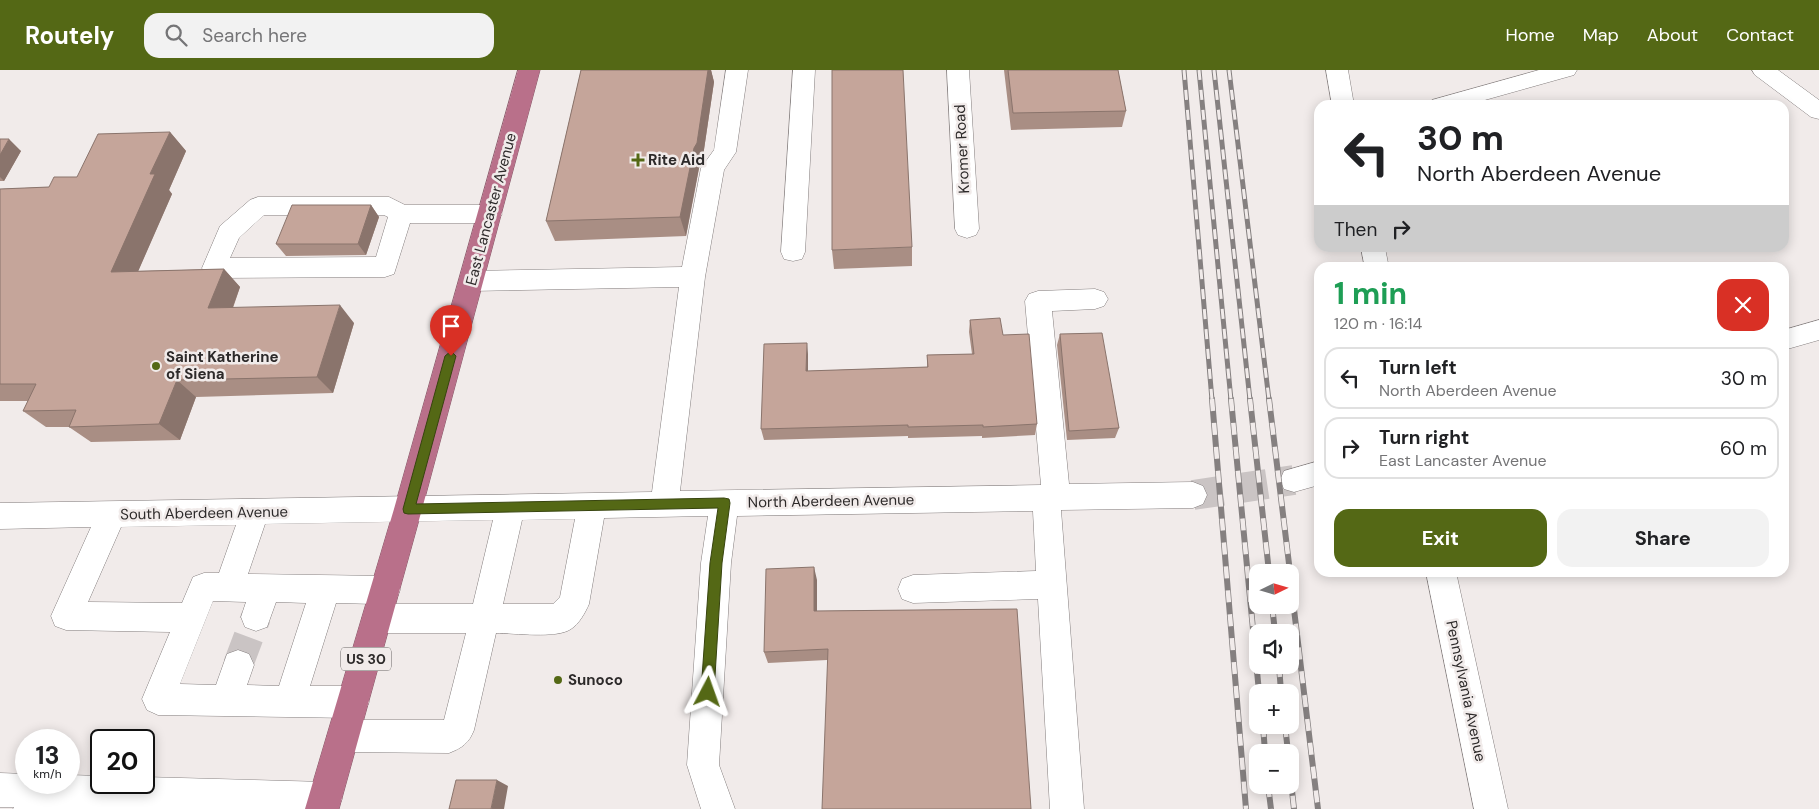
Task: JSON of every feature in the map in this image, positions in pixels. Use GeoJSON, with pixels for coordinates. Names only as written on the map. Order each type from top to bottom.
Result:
{"type":"FeatureCollection","features":[{"type":"Feature","properties":{"kind":"highway","name":"East Lancaster Avenue"},"geometry":{"type":"LineString","coordinates":[[324,804],[408,509],[529,70]]}},
{"type":"Feature","properties":{"kind":"street"},"geometry":{"type":"LineString","coordinates":[[664,505],[693,276],[713,168],[725,152],[737,70]]}},
{"type":"Feature","properties":{"kind":"street"},"geometry":{"type":"LineString","coordinates":[[793,252],[804,70]]}},
{"type":"Feature","properties":{"kind":"street","name":"Kromer Road"},"geometry":{"type":"LineString","coordinates":[[958,70],[966,229]]}},
{"type":"Feature","properties":{"kind":"street"},"geometry":{"type":"LineString","coordinates":[[1337,70],[1342,100]]}},
{"type":"Feature","properties":{"kind":"street"},"geometry":{"type":"LineString","coordinates":[[1458,100],[1566,70]]}},
{"type":"Feature","properties":{"kind":"street"},"geometry":{"type":"LineString","coordinates":[[1763,70],[1819,111]]}},
{"type":"Feature","properties":{"kind":"street"},"geometry":{"type":"LineString","coordinates":[[401,214],[385,267],[214,268],[229,233],[258,206],[389,206],[401,214],[490,214]]}},
{"type":"Feature","properties":{"kind":"street"},"geometry":{"type":"LineString","coordinates":[[471,281],[693,276]]}},
{"type":"Feature","properties":{"kind":"street"},"geometry":{"type":"LineString","coordinates":[[1067,809],[1052,585],[1051,497],[1038,301],[1095,299]]}},
{"type":"Feature","properties":{"kind":"street","name":"North Aberdeen Avenue"},"geometry":{"type":"LineString","coordinates":[[408,509],[1193,495]]}},
{"type":"Feature","properties":{"kind":"street"},"geometry":{"type":"LineString","coordinates":[[718,809],[703,765],[716,563],[724,503]]}},
{"type":"Feature","properties":{"kind":"street"},"geometry":{"type":"LineString","coordinates":[[353,702],[158,699],[204,587],[326,589],[381,604],[484,619],[560,619],[574,604],[592,506]]}},
{"type":"Feature","properties":{"kind":"street"},"geometry":{"type":"LineString","coordinates":[[343,736],[449,737],[458,730],[511,507]]}},
{"type":"Feature","properties":{"kind":"street","name":"South Aberdeen Avenue"},"geometry":{"type":"LineString","coordinates":[[0,516],[408,509]]}},
{"type":"Feature","properties":{"kind":"street"},"geometry":{"type":"LineString","coordinates":[[229,587],[255,512]]}},
{"type":"Feature","properties":{"kind":"street"},"geometry":{"type":"LineString","coordinates":[[112,514],[66,616],[191,618]]}},
{"type":"Feature","properties":{"kind":"street","name":"Pennsylvania Avenue"},"geometry":{"type":"LineString","coordinates":[[1442,577],[1491,809]]}},
{"type":"Feature","properties":{"kind":"street"},"geometry":{"type":"LineString","coordinates":[[913,589],[1052,585]]}},
{"type":"Feature","properties":{"kind":"street"},"geometry":{"type":"LineString","coordinates":[[256,617],[266,588]]}},
{"type":"Feature","properties":{"kind":"street"},"geometry":{"type":"LineString","coordinates":[[289,702],[326,589]]}},
{"type":"Feature","properties":{"kind":"street"},"geometry":{"type":"LineString","coordinates":[[226,700],[238,665]]}},
{"type":"Feature","properties":{"kind":"street"},"geometry":{"type":"LineString","coordinates":[[0,790],[34,800],[324,804]]}},
{"type":"Feature","properties":{"kind":"building","name":"Rite Aid"},"geometry":{"type":"Polygon","coordinates":[[[581,70],[708,70],[697,143],[694,148],[680,217],[546,221],[581,70]]]}},
{"type":"Feature","properties":{"kind":"building"},"geometry":{"type":"Polygon","coordinates":[[[832,70],[903,70],[912,247],[832,250],[832,70]]]}},
{"type":"Feature","properties":{"kind":"building"},"geometry":{"type":"Polygon","coordinates":[[[1008,70],[1118,70],[1126,111],[1013,113],[1008,70]]]}},
{"type":"Feature","properties":{"kind":"building"},"geometry":{"type":"Polygon","coordinates":[[[170,132],[150,174],[155,174],[111,272],[224,269],[208,308],[340,305],[317,377],[177,380],[159,424],[69,427],[76,410],[23,411],[36,384],[0,384],[0,189],[49,187],[54,177],[77,177],[98,134],[170,132]]]}},
{"type":"Feature","properties":{"kind":"building"},"geometry":{"type":"Polygon","coordinates":[[[0,139],[9,139],[0,155],[0,139]]]}},
{"type":"Feature","properties":{"kind":"building"},"geometry":{"type":"Polygon","coordinates":[[[292,205],[371,205],[358,244],[276,244],[292,205]]]}},
{"type":"Feature","properties":{"kind":"building"},"geometry":{"type":"Polygon","coordinates":[[[1000,318],[1003,335],[1029,334],[1037,424],[983,427],[983,425],[908,427],[908,425],[761,429],[764,344],[807,343],[806,371],[928,367],[927,355],[974,354],[970,320],[1000,318]]]}},
{"type":"Feature","properties":{"kind":"building"},"geometry":{"type":"Polygon","coordinates":[[[1102,333],[1119,428],[1069,431],[1060,334],[1102,333]]]}},
{"type":"Feature","properties":{"kind":"building"},"geometry":{"type":"Polygon","coordinates":[[[814,567],[814,611],[1017,609],[1031,809],[822,809],[828,649],[764,652],[766,569],[814,567]]]}},
{"type":"Feature","properties":{"kind":"building"},"geometry":{"type":"Polygon","coordinates":[[[456,780],[497,780],[491,809],[449,809],[456,780]]]}},
{"type":"Feature","properties":{"kind":"tunnel"},"geometry":{"type":"LineString","coordinates":[[1193,495],[1294,480]]}},
{"type":"Feature","properties":{"kind":"tunnel"},"geometry":{"type":"LineString","coordinates":[[238,665],[256,617]]}},
{"type":"Feature","properties":{"kind":"railway"},"geometry":{"type":"LineString","coordinates":[[1184,70],[1212,400]]}},
{"type":"Feature","properties":{"kind":"railway"},"geometry":{"type":"LineString","coordinates":[[1199,70],[1231,400]]}},
{"type":"Feature","properties":{"kind":"railway"},"geometry":{"type":"LineString","coordinates":[[1214,70],[1250,400]]}},
{"type":"Feature","properties":{"kind":"railway"},"geometry":{"type":"LineString","coordinates":[[1229,70],[1269,400]]}},
{"type":"Feature","properties":{"kind":"railway"},"geometry":{"type":"LineString","coordinates":[[1212,399],[1246,809]]}},
{"type":"Feature","properties":{"kind":"railway"},"geometry":{"type":"LineString","coordinates":[[1231,399],[1258,684]]}},
{"type":"Feature","properties":{"kind":"railway"},"geometry":{"type":"LineString","coordinates":[[1250,399],[1268,564]]}},
{"type":"Feature","properties":{"kind":"railway"},"geometry":{"type":"LineString","coordinates":[[1269,399],[1289,564]]}},
{"type":"Feature","properties":{"kind":"railway"},"geometry":{"type":"LineString","coordinates":[[1273,614],[1274,624]]}},
{"type":"Feature","properties":{"kind":"railway"},"geometry":{"type":"LineString","coordinates":[[1295,614],[1318,809]]}},
{"type":"Feature","properties":{"kind":"railway"},"geometry":{"type":"LineString","coordinates":[[1280,674],[1280,684]]}},
{"type":"Feature","properties":{"kind":"railway"},"geometry":{"type":"LineString","coordinates":[[1264,734],[1264,744]]}},
{"type":"Feature","properties":{"kind":"railway"},"geometry":{"type":"LineString","coordinates":[[1286,734],[1287,744]]}},
{"type":"Feature","properties":{"kind":"railway"},"geometry":{"type":"LineString","coordinates":[[1269,794],[1271,809]]}},
{"type":"Feature","properties":{"kind":"railway"},"geometry":{"type":"LineString","coordinates":[[1292,794],[1294,809]]}},
{"type":"Feature","properties":{"kind":"place","name":"Rite Aid"},"geometry":{"type":"Point","coordinates":[638,160]}},
{"type":"Feature","properties":{"kind":"place","name":"Saint Katherine of Siena"},"geometry":{"type":"Point","coordinates":[156,366]}},
{"type":"Feature","properties":{"kind":"place","name":"Sunoco"},"geometry":{"type":"Point","coordinates":[558,680]}},
{"type":"Feature","properties":{"kind":"route"},"geometry":{"type":"LineString","coordinates":[[451,356],[408,509],[724,503],[716,563],[708,692]]}}]}
